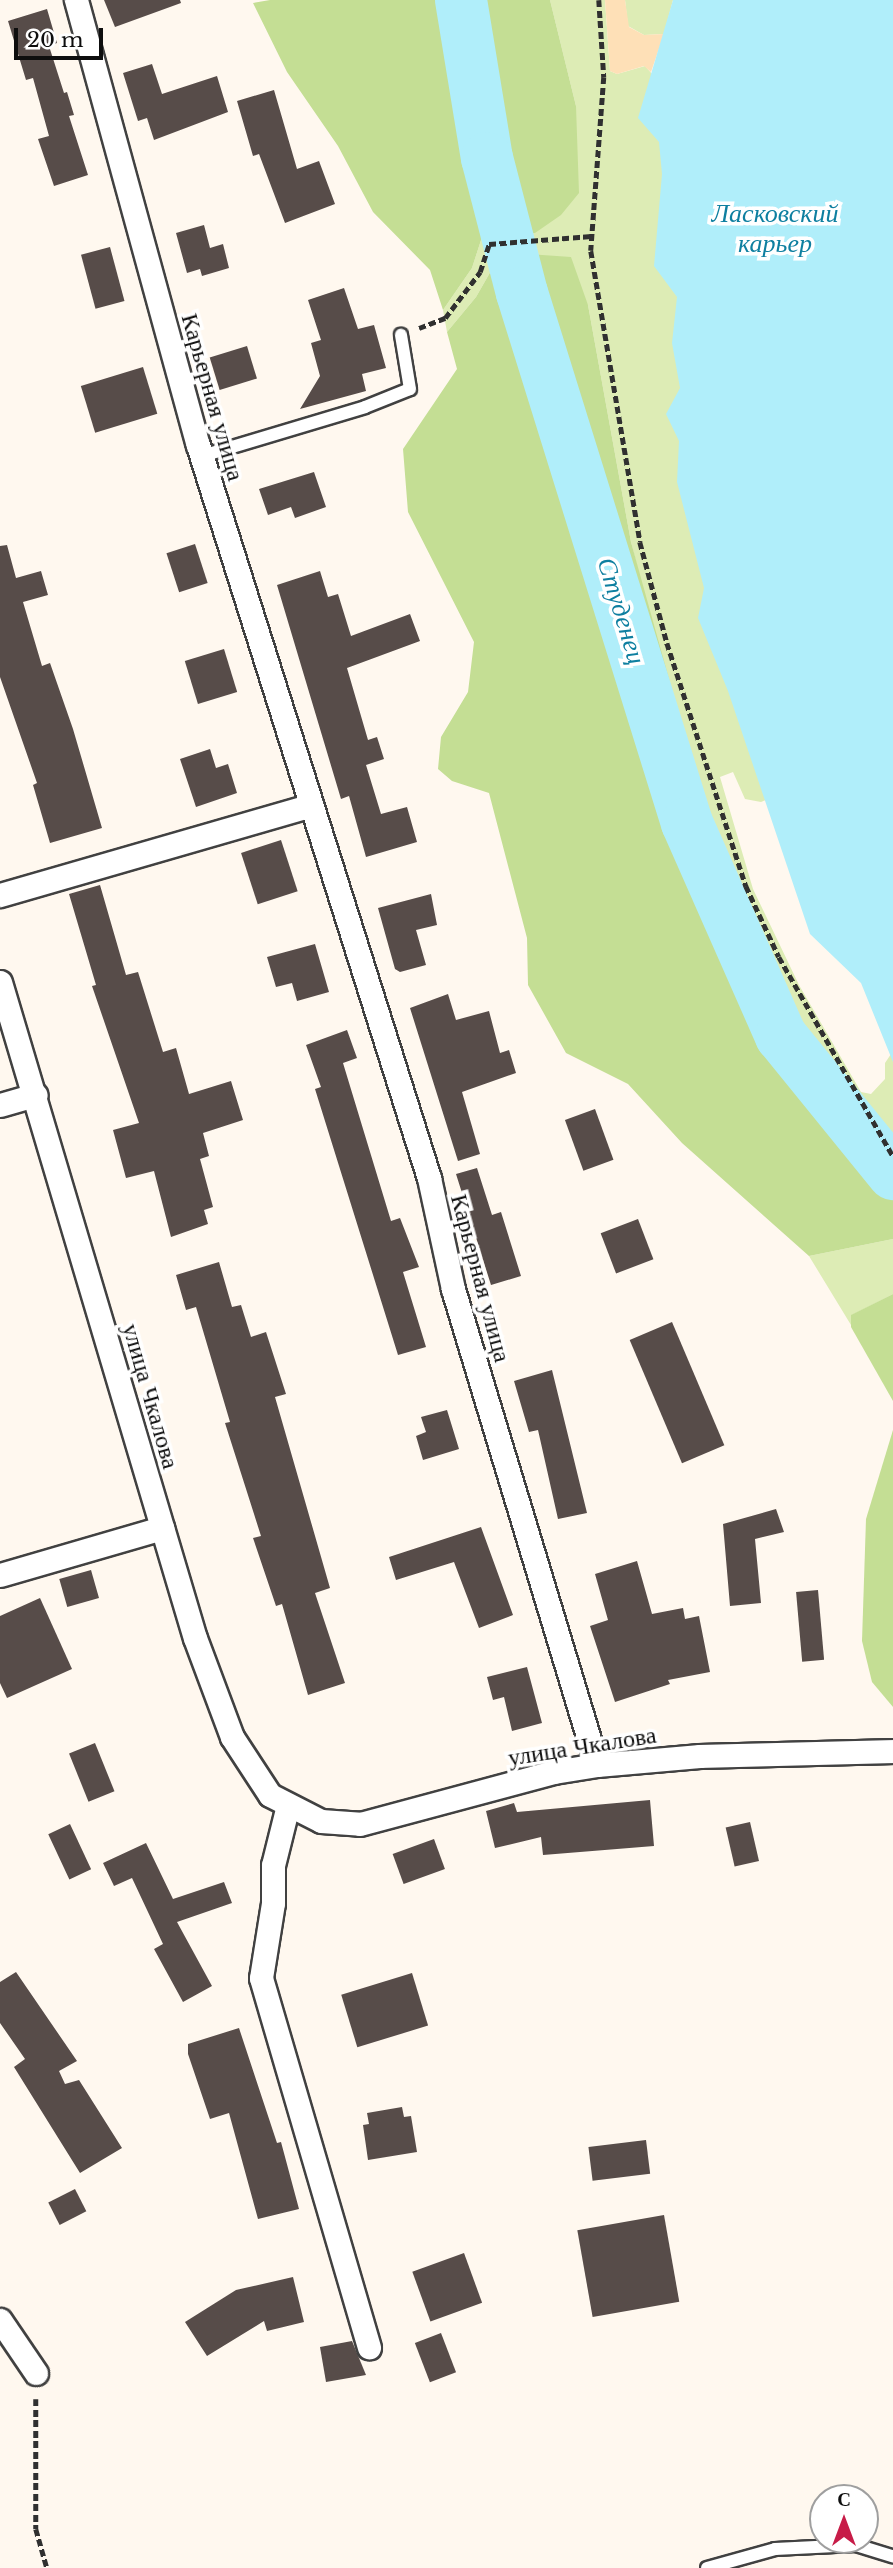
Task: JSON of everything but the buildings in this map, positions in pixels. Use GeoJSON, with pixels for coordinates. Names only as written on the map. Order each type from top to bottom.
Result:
{"type":"FeatureCollection","features":[{"type":"Feature","properties":{"kind":"street","name":"Карьерная улица"},"geometry":{"type":"LineString","coordinates":[[76,0],[202,456],[429,1178],[453,1289],[597,1765]]}},
{"type":"Feature","properties":{"kind":"street"},"geometry":{"type":"LineString","coordinates":[[0,895],[310,805]]}},
{"type":"Feature","properties":{"kind":"street","name":"улица Чкалова"},"geometry":{"type":"LineString","coordinates":[[0,982],[36,1095],[162,1528],[232,1737],[252,1773],[270,1795],[321,1821],[360,1824],[540,1775],[597,1765],[700,1756],[893,1751]]}},
{"type":"Feature","properties":{"kind":"street"},"geometry":{"type":"LineString","coordinates":[[0,1105],[36,1095]]}},
{"type":"Feature","properties":{"kind":"street"},"geometry":{"type":"LineString","coordinates":[[0,1575],[162,1528]]}},
{"type":"Feature","properties":{"kind":"street"},"geometry":{"type":"LineString","coordinates":[[288,1805],[273,1865],[273,1903],[261,1978],[369,2348]]}},
{"type":"Feature","properties":{"kind":"street"},"geometry":{"type":"LineString","coordinates":[[0,2320],[36,2373]]}},
{"type":"Feature","properties":{"kind":"lane"},"geometry":{"type":"LineString","coordinates":[[202,456],[365,407],[410,389],[401,335]]}},
{"type":"Feature","properties":{"kind":"lane"},"geometry":{"type":"LineString","coordinates":[[706,2568],[775,2549],[856,2545],[893,2556]]}},
{"type":"Feature","properties":{"kind":"path"},"geometry":{"type":"LineString","coordinates":[[599,0],[604,77],[592,236],[640,542],[719,811],[779,957],[893,1156]]}},
{"type":"Feature","properties":{"kind":"path"},"geometry":{"type":"LineString","coordinates":[[445,318],[480,272],[489,244],[592,236]]}},
{"type":"Feature","properties":{"kind":"path"},"geometry":{"type":"LineString","coordinates":[[36,2373],[36,2529],[47,2568]]}},
{"type":"Feature","properties":{"kind":"green space"},"geometry":{"type":"Polygon","coordinates":[[[270,0],[550,0],[576,106],[579,193],[561,215],[535,233],[483,234],[472,268],[443,310],[430,270],[373,212],[338,146],[287,72],[253,3],[270,0]]]}},
{"type":"Feature","properties":{"kind":"green space"},"geometry":{"type":"Polygon","coordinates":[[[550,0],[605,0],[610,71],[617,74],[645,66],[653,75],[676,263],[784,793],[761,802],[745,799],[733,772],[720,777],[753,889],[799,985],[861,1092],[871,1094],[885,1079],[885,1063],[893,1051],[893,1195],[797,1012],[764,959],[727,871],[658,649],[631,542],[588,305],[500,255],[476,297],[447,332],[443,310],[472,268],[483,234],[535,233],[576,106],[550,0]]]}},
{"type":"Feature","properties":{"kind":"green space"},"geometry":{"type":"Polygon","coordinates":[[[625,0],[673,0],[664,34],[644,35],[628,26],[625,0]]]}},
{"type":"Feature","properties":{"kind":"green space"},"geometry":{"type":"Polygon","coordinates":[[[500,255],[571,257],[588,305],[631,542],[699,787],[764,959],[797,1012],[893,1195],[893,1239],[809,1256],[682,1143],[628,1084],[566,1053],[528,985],[527,938],[489,793],[452,781],[438,769],[441,737],[468,692],[474,642],[408,512],[403,449],[457,369],[447,332],[476,297],[500,255]]]}},
{"type":"Feature","properties":{"kind":"green space"},"geometry":{"type":"Polygon","coordinates":[[[893,1239],[893,1294],[852,1315],[851,1325],[809,1256],[893,1239]]]}},
{"type":"Feature","properties":{"kind":"green space"},"geometry":{"type":"Polygon","coordinates":[[[893,1294],[893,1401],[851,1327],[851,1315],[893,1294]]]}},
{"type":"Feature","properties":{"kind":"green space"},"geometry":{"type":"Polygon","coordinates":[[[893,1430],[893,1707],[872,1682],[862,1641],[866,1519],[893,1430]]]}},
{"type":"Feature","properties":{"kind":"sand"},"geometry":{"type":"Polygon","coordinates":[[[605,0],[625,0],[629,27],[644,35],[664,34],[651,72],[644,66],[617,74],[610,71],[605,0]]]}},
{"type":"Feature","properties":{"kind":"water","name":"Ласковский карьер"},"geometry":{"type":"Polygon","coordinates":[[[673,0],[893,0],[893,1062],[861,983],[810,934],[728,691],[698,618],[704,588],[677,482],[679,441],[666,414],[680,388],[672,343],[677,297],[654,266],[662,174],[659,142],[638,118],[673,0]]]}},
{"type":"Feature","properties":{"kind":"waterway","name":"Студенец"},"geometry":{"type":"LineString","coordinates":[[461,0],[487,158],[522,293],[687,823],[781,1036],[893,1174]]}}]}
